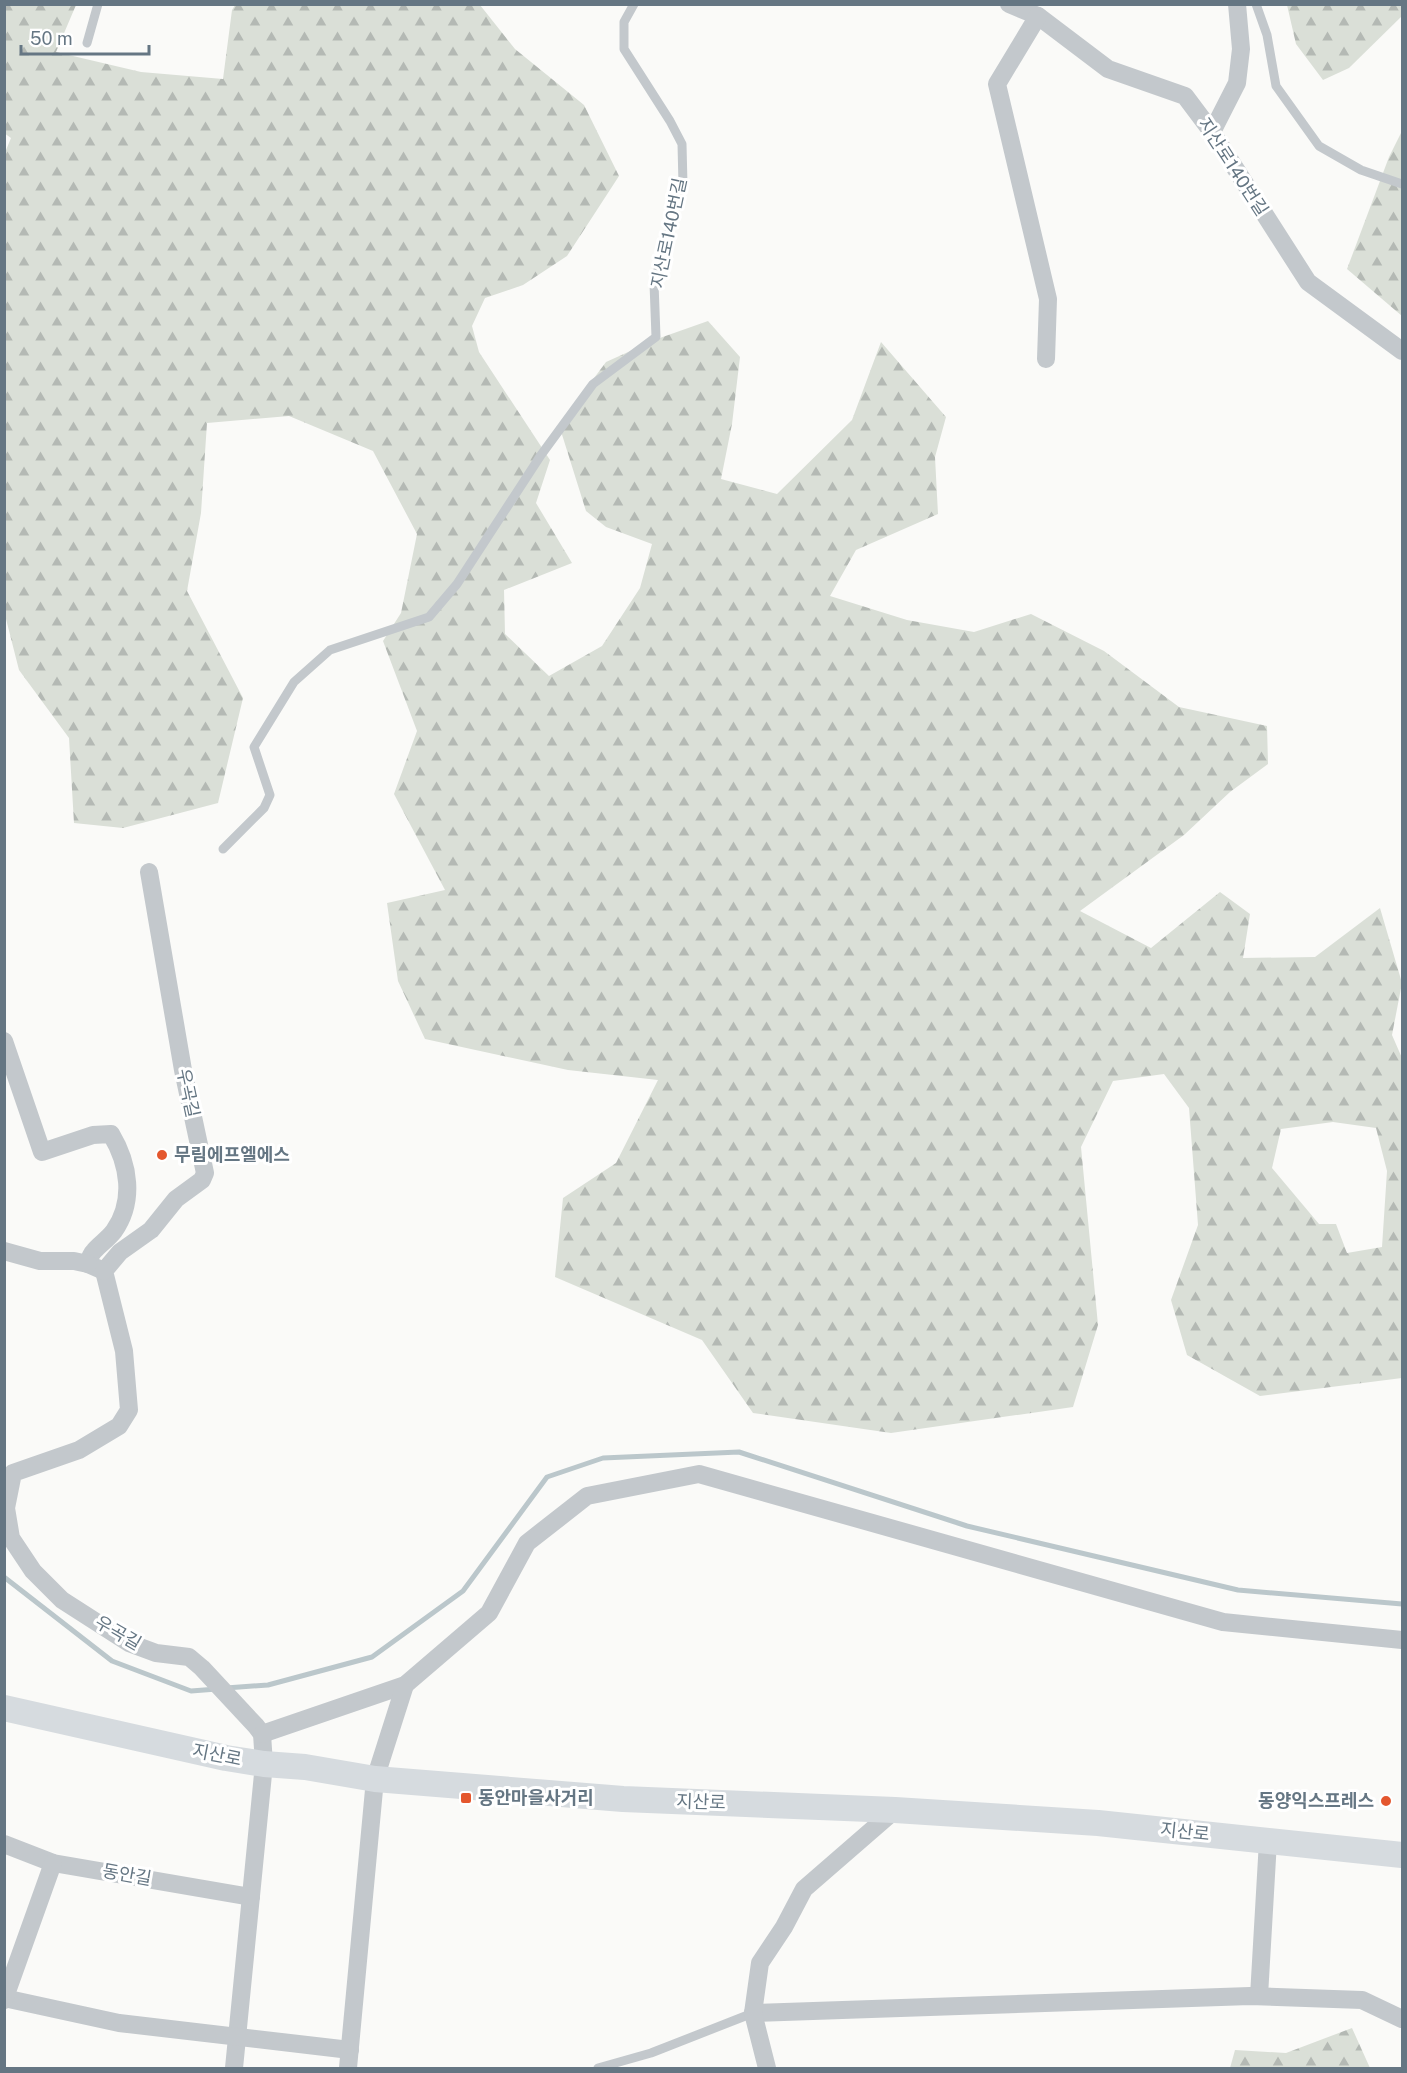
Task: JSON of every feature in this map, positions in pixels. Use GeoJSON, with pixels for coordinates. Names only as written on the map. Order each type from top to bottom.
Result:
{"type":"FeatureCollection","features":[{"type":"Feature","properties":{"kind":"main road","name":"지산로"},"geometry":{"type":"LineString","coordinates":[[4,1708],[226,1758],[305,1767],[375,1779],[623,1800],[895,1810],[1098,1823],[1402,1855]]}},
{"type":"Feature","properties":{"kind":"street","name":"지산로140번길"},"geometry":{"type":"LineString","coordinates":[[1009,4],[1038,16],[1108,69],[1185,96],[1212,132],[1308,282],[1402,351]]}},
{"type":"Feature","properties":{"kind":"street"},"geometry":{"type":"LineString","coordinates":[[1212,132],[1237,83],[1241,49],[1236,4]]}},
{"type":"Feature","properties":{"kind":"street"},"geometry":{"type":"LineString","coordinates":[[1038,16],[997,84],[1048,299],[1046,359]]}},
{"type":"Feature","properties":{"kind":"street","name":"우곡길"},"geometry":{"type":"LineString","coordinates":[[6,1508],[13,1473],[79,1450],[119,1426],[129,1410],[124,1351],[96,1267],[151,1230],[176,1199],[202,1180],[205,1173],[183,1070],[149,872]]}},
{"type":"Feature","properties":{"kind":"street"},"geometry":{"type":"LineString","coordinates":[[4,1041],[42,1152],[93,1136],[111,1134],[125,1163],[128,1193],[124,1213],[114,1230],[94,1251],[96,1267],[74,1261],[40,1261],[4,1251]]}},
{"type":"Feature","properties":{"kind":"street"},"geometry":{"type":"LineString","coordinates":[[234,2068],[264,1764],[259,1730],[405,1685],[489,1613],[528,1543],[587,1496],[699,1474],[1223,1622],[1402,1640]]}},
{"type":"Feature","properties":{"kind":"street","name":"우곡길"},"geometry":{"type":"LineString","coordinates":[[4,1486],[11,1538],[33,1571],[62,1600],[129,1643],[156,1653],[189,1656],[259,1730]]}},
{"type":"Feature","properties":{"kind":"street"},"geometry":{"type":"LineString","coordinates":[[348,2068],[375,1779],[405,1685]]}},
{"type":"Feature","properties":{"kind":"street"},"geometry":{"type":"LineString","coordinates":[[767,2068],[753,2013],[760,1963],[784,1927],[804,1888],[895,1810]]}},
{"type":"Feature","properties":{"kind":"street"},"geometry":{"type":"LineString","coordinates":[[1259,1996],[1268,1841]]}},
{"type":"Feature","properties":{"kind":"street","name":"동안길"},"geometry":{"type":"LineString","coordinates":[[4,1844],[53,1863],[251,1897]]}},
{"type":"Feature","properties":{"kind":"street"},"geometry":{"type":"LineString","coordinates":[[53,1863],[5,1998],[119,2023],[350,2050]]}},
{"type":"Feature","properties":{"kind":"street"},"geometry":{"type":"LineString","coordinates":[[753,2013],[1259,1996],[1362,2000],[1402,2019]]}},
{"type":"Feature","properties":{"kind":"lane"},"geometry":{"type":"LineString","coordinates":[[87,43],[98,4]]}},
{"type":"Feature","properties":{"kind":"lane","name":"지산로140번길"},"geometry":{"type":"LineString","coordinates":[[223,849],[264,808],[270,795],[254,747],[294,682],[330,650],[429,617],[457,584],[541,455],[593,384],[656,337],[654,284],[683,185],[682,144],[624,49],[624,22],[634,4]]}},
{"type":"Feature","properties":{"kind":"lane"},"geometry":{"type":"LineString","coordinates":[[1256,4],[1267,35],[1276,86],[1318,146],[1360,170],[1402,184]]}},
{"type":"Feature","properties":{"kind":"lane"},"geometry":{"type":"LineString","coordinates":[[598,2068],[651,2053],[753,2013]]}},
{"type":"Feature","properties":{"kind":"green space"},"geometry":{"type":"Polygon","coordinates":[[[4,5],[76,5],[56,52],[141,72],[223,79],[232,10],[235,5],[480,5],[515,49],[584,105],[619,176],[567,256],[523,285],[485,298],[472,326],[479,352],[550,460],[536,503],[572,563],[504,590],[505,634],[549,676],[602,646],[640,588],[652,544],[606,527],[586,511],[559,425],[606,362],[657,339],[708,321],[740,357],[732,424],[721,479],[777,494],[852,420],[881,342],[946,417],[935,457],[938,514],[856,550],[830,596],[907,620],[974,632],[1031,614],[1104,651],[1179,707],[1267,726],[1268,764],[1230,792],[1184,835],[1080,911],[1151,948],[1220,892],[1250,914],[1243,958],[1315,957],[1380,908],[1402,983],[1392,1035],[1402,1058],[1402,1378],[1260,1396],[1187,1355],[1171,1300],[1198,1225],[1189,1108],[1164,1074],[1113,1081],[1081,1147],[1098,1325],[1073,1407],[891,1433],[753,1413],[702,1340],[555,1277],[563,1198],[616,1163],[658,1080],[568,1070],[425,1039],[398,981],[387,903],[445,890],[394,794],[417,731],[383,641],[401,613],[417,534],[373,451],[289,416],[207,423],[201,513],[187,591],[243,698],[218,803],[123,828],[74,823],[69,738],[19,670],[5,615],[4,155],[11,138],[4,133],[4,5]],[[1333,1122],[1281,1129],[1272,1168],[1319,1224],[1336,1224],[1347,1253],[1382,1247],[1387,1171],[1376,1128],[1333,1122]]]}},
{"type":"Feature","properties":{"kind":"green space"},"geometry":{"type":"Polygon","coordinates":[[[1287,5],[1402,5],[1402,16],[1349,68],[1323,80],[1296,44],[1287,5]]]}},
{"type":"Feature","properties":{"kind":"green space"},"geometry":{"type":"Polygon","coordinates":[[[1402,131],[1402,316],[1347,269],[1389,157],[1402,131]]]}},
{"type":"Feature","properties":{"kind":"green space"},"geometry":{"type":"Polygon","coordinates":[[[1352,2028],[1370,2068],[1230,2068],[1235,2050],[1286,2053],[1352,2028]]]}},
{"type":"Feature","properties":{"kind":"waterway"},"geometry":{"type":"LineString","coordinates":[[226,1688],[268,1685],[372,1657],[463,1591],[547,1477],[603,1458],[739,1452],[967,1526],[1238,1590],[1402,1604]]}},
{"type":"Feature","properties":{"kind":"waterway"},"geometry":{"type":"LineString","coordinates":[[4,1577],[112,1661],[191,1691],[217,1689]]}},
{"type":"Feature","properties":{"kind":"place","name":"무림에프엘에스"},"geometry":{"type":"Point","coordinates":[162,1155]}},
{"type":"Feature","properties":{"kind":"place","name":"동안마을사거리"},"geometry":{"type":"Point","coordinates":[466,1798]}},
{"type":"Feature","properties":{"kind":"place","name":"동양익스프레스"},"geometry":{"type":"Point","coordinates":[1386,1801]}}]}
